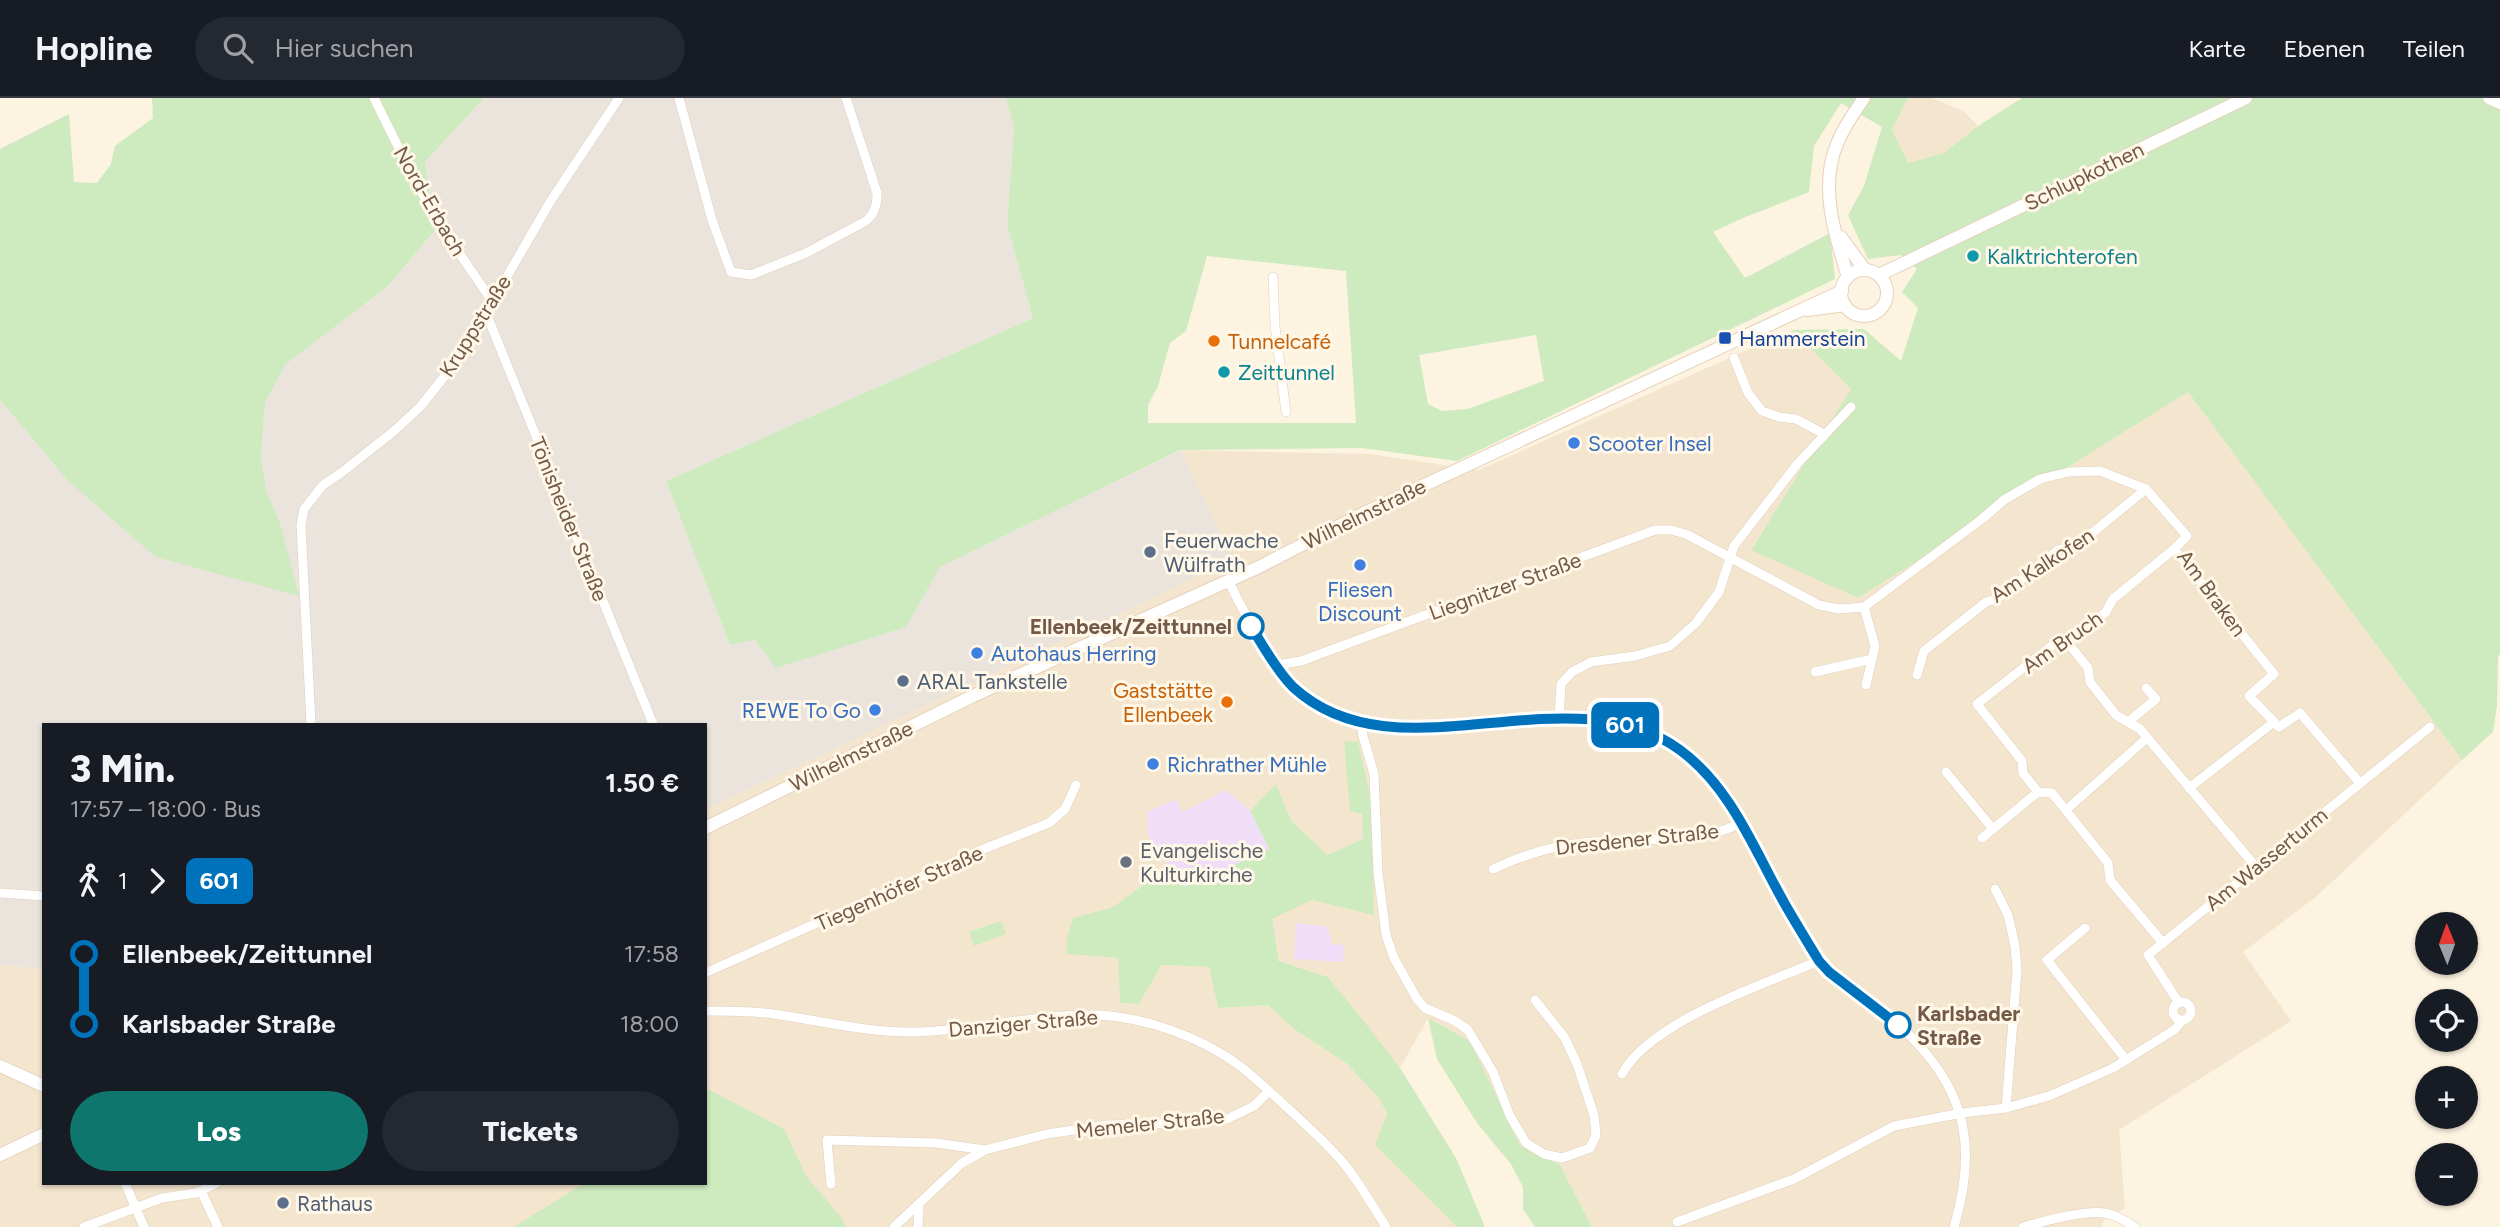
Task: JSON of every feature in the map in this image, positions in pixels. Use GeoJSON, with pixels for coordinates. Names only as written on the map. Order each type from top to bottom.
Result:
{"type":"FeatureCollection","features":[{"type":"Feature","properties":{"kind":"main road"},"geometry":{"type":"LineString","coordinates":[[1841,243],[1863,267],[1883,280],[1886,300],[1875,313],[1858,315],[1845,305],[1842,291],[1847,274],[1830,199],[1829,175],[1832,159],[1849,120],[1864,98]]}},
{"type":"Feature","properties":{"kind":"main road","name":"Schlupkothen"},"geometry":{"type":"LineString","coordinates":[[1883,280],[1922,255],[2246,98]]}},
{"type":"Feature","properties":{"kind":"main road"},"geometry":{"type":"LineString","coordinates":[[2489,98],[2500,103]]}},
{"type":"Feature","properties":{"kind":"main road"},"geometry":{"type":"LineString","coordinates":[[1847,274],[1863,267]]}},
{"type":"Feature","properties":{"kind":"main road","name":"Wilhelmstraße"},"geometry":{"type":"LineString","coordinates":[[707,827],[968,698],[1228,580],[1362,514],[1842,291]]}},
{"type":"Feature","properties":{"kind":"main road","name":"Wilhelmstraße"},"geometry":{"type":"LineString","coordinates":[[1796,311],[1845,305]]}},
{"type":"Feature","properties":{"kind":"main road"},"geometry":{"type":"LineString","coordinates":[[0,1066],[42,1085]]}},
{"type":"Feature","properties":{"kind":"main road"},"geometry":{"type":"LineString","coordinates":[[0,1155],[42,1135]]}},
{"type":"Feature","properties":{"kind":"street","name":"Nord-Erbach"},"geometry":{"type":"LineString","coordinates":[[374,98],[415,183],[492,301]]}},
{"type":"Feature","properties":{"kind":"street","name":"Kruppstraße"},"geometry":{"type":"LineString","coordinates":[[311,723],[301,525],[304,509],[323,485],[394,431],[420,407],[448,372],[486,313],[550,202],[619,98]]}},
{"type":"Feature","properties":{"kind":"street"},"geometry":{"type":"LineString","coordinates":[[679,98],[712,220],[731,272],[751,275],[806,253],[872,216],[877,205],[877,193],[846,98]]}},
{"type":"Feature","properties":{"kind":"street"},"geometry":{"type":"LineString","coordinates":[[1273,277],[1275,327],[1286,412]]}},
{"type":"Feature","properties":{"kind":"street","name":"Tönisheider Straße"},"geometry":{"type":"LineString","coordinates":[[486,313],[653,723]]}},
{"type":"Feature","properties":{"kind":"street"},"geometry":{"type":"LineString","coordinates":[[1734,358],[1748,393],[1762,411],[1796,419],[1824,435]]}},
{"type":"Feature","properties":{"kind":"street"},"geometry":{"type":"LineString","coordinates":[[1559,718],[1561,684],[1572,672],[1591,662],[1635,656],[1670,646],[1696,623],[1718,592],[1734,546],[1764,505],[1851,407]]}},
{"type":"Feature","properties":{"kind":"street","name":"Am Braken"},"geometry":{"type":"LineString","coordinates":[[1864,607],[2004,500],[2040,479],[2069,472],[2101,471],[2146,489],[2187,536],[2174,548],[2274,674],[2249,696],[2274,722]]}},
{"type":"Feature","properties":{"kind":"street","name":"Am Kalkofen"},"geometry":{"type":"LineString","coordinates":[[1917,675],[1924,651],[1986,602],[1997,599],[2058,550],[2076,547],[2146,489]]}},
{"type":"Feature","properties":{"kind":"street","name":"Liegnitzer Straße"},"geometry":{"type":"LineString","coordinates":[[1277,665],[1301,661],[1656,530],[1672,530],[1688,535],[1730,558]]}},
{"type":"Feature","properties":{"kind":"street","name":"Am Bruch"},"geometry":{"type":"LineString","coordinates":[[2038,792],[2023,773],[2022,761],[1977,704],[2058,641],[2068,643],[2106,612],[2113,599],[2174,548]]}},
{"type":"Feature","properties":{"kind":"street"},"geometry":{"type":"LineString","coordinates":[[1730,558],[1819,605],[1839,610],[1864,607],[1875,646],[1866,685]]}},
{"type":"Feature","properties":{"kind":"street"},"geometry":{"type":"LineString","coordinates":[[1228,580],[1249,623],[1292,686],[1315,703],[1361,722],[1399,727],[1440,728],[1559,718],[1610,721],[1640,729],[1680,751],[1721,791],[1819,961],[1914,1040],[1939,1071],[1962,1113],[1966,1154],[1964,1194],[1954,1227]]}},
{"type":"Feature","properties":{"kind":"street"},"geometry":{"type":"LineString","coordinates":[[2068,643],[2088,668],[2090,682],[2116,715],[2140,730],[2256,867]]}},
{"type":"Feature","properties":{"kind":"street"},"geometry":{"type":"LineString","coordinates":[[1815,672],[1872,659]]}},
{"type":"Feature","properties":{"kind":"street"},"geometry":{"type":"LineString","coordinates":[[2128,722],[2155,699],[2146,688]]}},
{"type":"Feature","properties":{"kind":"street"},"geometry":{"type":"LineString","coordinates":[[2189,788],[2274,722],[2279,727],[2300,713],[2359,782]]}},
{"type":"Feature","properties":{"kind":"street"},"geometry":{"type":"LineString","coordinates":[[1361,722],[1374,774],[1378,873],[1386,934],[1394,958],[1425,1008],[1468,1030],[1493,1072],[1510,1116],[1525,1143],[1544,1154],[1562,1157],[1590,1148],[1596,1135],[1594,1115],[1565,1038],[1535,1000]]}},
{"type":"Feature","properties":{"kind":"street","name":"Am Wasserturm"},"geometry":{"type":"LineString","coordinates":[[2163,943],[2430,727]]}},
{"type":"Feature","properties":{"kind":"street"},"geometry":{"type":"LineString","coordinates":[[2066,810],[2147,738]]}},
{"type":"Feature","properties":{"kind":"street"},"geometry":{"type":"LineString","coordinates":[[1946,772],[1993,829]]}},
{"type":"Feature","properties":{"kind":"street","name":"Tiegenhöfer Straße"},"geometry":{"type":"LineString","coordinates":[[707,972],[976,852],[1049,823],[1065,809],[1076,785]]}},
{"type":"Feature","properties":{"kind":"street"},"geometry":{"type":"LineString","coordinates":[[1677,1222],[1794,1179],[1894,1126],[2006,1108],[2049,1097],[2113,1068],[2174,1030],[2182,1021],[2175,1017],[2173,1011],[2179,1003],[2173,990],[2148,955],[2163,943],[2109,880],[2108,863],[2052,793],[2038,792],[1982,838]]}},
{"type":"Feature","properties":{"kind":"street","name":"Dresdener Straße"},"geometry":{"type":"LineString","coordinates":[[1493,869],[1519,856],[1540,850],[1594,842],[1702,835],[1732,829],[1740,822]]}},
{"type":"Feature","properties":{"kind":"street"},"geometry":{"type":"LineString","coordinates":[[1995,889],[2008,915],[2017,970],[2006,1108]]}},
{"type":"Feature","properties":{"kind":"street"},"geometry":{"type":"LineString","coordinates":[[0,893],[42,896]]}},
{"type":"Feature","properties":{"kind":"street"},"geometry":{"type":"LineString","coordinates":[[2085,928],[2047,960],[2126,1060]]}},
{"type":"Feature","properties":{"kind":"street"},"geometry":{"type":"LineString","coordinates":[[1622,1074],[1627,1064],[1644,1046],[1675,1026],[1721,1002],[1819,961]]}},
{"type":"Feature","properties":{"kind":"street","name":"Danziger Straße"},"geometry":{"type":"LineString","coordinates":[[707,1011],[773,1014],[867,1029],[915,1032],[1070,1016],[1127,1019],[1168,1030],[1204,1044],[1240,1066],[1269,1091],[1345,1165],[1386,1227]]}},
{"type":"Feature","properties":{"kind":"street","name":"Memeler Straße"},"geometry":{"type":"LineString","coordinates":[[894,1227],[962,1163],[985,1150],[1047,1134],[1107,1125],[1193,1123],[1227,1119],[1254,1105],[1269,1091]]}},
{"type":"Feature","properties":{"kind":"street","name":"Memeler Straße"},"geometry":{"type":"LineString","coordinates":[[831,1184],[827,1140],[936,1143],[985,1150]]}},
{"type":"Feature","properties":{"kind":"street"},"geometry":{"type":"LineString","coordinates":[[126,1185],[144,1227]]}},
{"type":"Feature","properties":{"kind":"street"},"geometry":{"type":"LineString","coordinates":[[84,1227],[162,1198],[201,1191],[213,1185]]}},
{"type":"Feature","properties":{"kind":"street"},"geometry":{"type":"LineString","coordinates":[[201,1191],[218,1227]]}},
{"type":"Feature","properties":{"kind":"street"},"geometry":{"type":"LineString","coordinates":[[918,1227],[919,1206]]}},
{"type":"Feature","properties":{"kind":"street"},"geometry":{"type":"LineString","coordinates":[[2024,1227],[2056,1219],[2104,1213],[2123,1219],[2135,1227]]}},
{"type":"Feature","properties":{"kind":"shaded area"},"geometry":{"type":"Polygon","coordinates":[[[484,98],[1006,98],[1014,127],[1007,225],[1033,318],[666,481],[730,645],[755,640],[906,627],[939,567],[1181,450],[1233,559],[707,809],[707,723],[42,723],[42,969],[0,965],[0,400],[68,481],[280,523],[266,490],[261,457],[265,403],[285,365],[388,286],[435,230],[425,162],[484,98]]]}},
{"type":"Feature","properties":{"kind":"shaded area"},"geometry":{"type":"Polygon","coordinates":[[[1908,98],[1932,98],[1963,111],[1978,126],[1944,153],[1908,163],[1892,130],[1908,98]]]}},
{"type":"Feature","properties":{"kind":"shaded area"},"geometry":{"type":"Polygon","coordinates":[[[1792,330],[1852,389],[1751,549],[1858,598],[2188,392],[2462,760],[2317,896],[2243,952],[2291,1021],[2119,1130],[2125,1208],[2104,1220],[2101,1227],[1592,1227],[1560,1165],[1520,1145],[1470,1041],[1428,1018],[1400,1068],[1328,977],[1280,961],[1271,919],[1312,900],[1374,914],[1357,741],[1344,743],[1348,774],[1362,813],[1363,839],[1327,855],[1291,820],[1276,785],[1250,811],[1113,907],[1073,918],[1066,954],[1118,958],[1120,1003],[1139,1004],[1160,965],[1209,967],[1218,1008],[1268,1005],[1294,1029],[1346,1063],[1379,1098],[1387,1114],[1375,1145],[1457,1227],[0,1227],[0,965],[42,969],[42,1185],[707,1185],[707,809],[1232,559],[1181,450],[1369,454],[1479,470],[1792,330]]]}},
{"type":"Feature","properties":{"kind":"shaded area"},"geometry":{"type":"Polygon","coordinates":[[[1226,790],[1250,811],[1269,849],[1184,887],[1148,836],[1147,812],[1176,799],[1182,812],[1226,790]]]}},
{"type":"Feature","properties":{"kind":"shaded area"},"geometry":{"type":"Polygon","coordinates":[[[1296,923],[1328,927],[1332,944],[1344,945],[1343,962],[1294,959],[1296,923]]]}},
{"type":"Feature","properties":{"kind":"green space"},"geometry":{"type":"Polygon","coordinates":[[[152,98],[484,98],[425,162],[435,230],[388,286],[285,365],[265,403],[261,457],[266,490],[280,523],[299,596],[156,557],[68,481],[0,400],[0,149],[69,114],[74,182],[97,183],[111,164],[115,146],[153,118],[152,98]]]}},
{"type":"Feature","properties":{"kind":"green space"},"geometry":{"type":"Polygon","coordinates":[[[1006,98],[1908,98],[1892,130],[1908,163],[1944,153],[1978,126],[2022,98],[2500,98],[2500,654],[2493,732],[2462,760],[2188,392],[1858,598],[1751,550],[1851,389],[1792,330],[1864,329],[1901,361],[1918,308],[1902,292],[1917,269],[1901,255],[1868,259],[1848,215],[1864,186],[1882,127],[1841,103],[1814,146],[1809,192],[1713,232],[1745,278],[1830,233],[1835,279],[1457,461],[1362,448],[1180,450],[940,567],[906,627],[776,668],[755,640],[730,645],[666,481],[1033,318],[1007,225],[1014,127],[1006,98]],[[1207,256],[1186,331],[1170,343],[1158,386],[1148,405],[1148,423],[1356,423],[1346,271],[1207,256]],[[1536,335],[1419,355],[1428,404],[1442,411],[1468,409],[1544,381],[1536,335]]]}},
{"type":"Feature","properties":{"kind":"green space"},"geometry":{"type":"Polygon","coordinates":[[[1358,741],[1372,805],[1374,915],[1312,900],[1272,919],[1279,961],[1328,977],[1359,1015],[1400,1068],[1456,1158],[1485,1227],[1457,1227],[1375,1145],[1387,1114],[1379,1098],[1346,1063],[1294,1029],[1268,1005],[1218,1008],[1209,967],[1161,965],[1139,1004],[1120,1003],[1118,958],[1066,954],[1066,942],[1073,918],[1113,907],[1168,867],[1184,887],[1269,849],[1250,811],[1276,784],[1291,820],[1327,855],[1363,839],[1362,814],[1350,811],[1344,742],[1358,741]]]}},
{"type":"Feature","properties":{"kind":"green space"},"geometry":{"type":"Polygon","coordinates":[[[1001,921],[1006,934],[974,946],[969,932],[1001,921]]]}},
{"type":"Feature","properties":{"kind":"green space"},"geometry":{"type":"Polygon","coordinates":[[[1428,1018],[1470,1041],[1520,1145],[1560,1165],[1592,1227],[1535,1227],[1523,1209],[1523,1187],[1511,1164],[1477,1123],[1437,1059],[1428,1018]]]}},
{"type":"Feature","properties":{"kind":"green space"},"geometry":{"type":"Polygon","coordinates":[[[707,1091],[784,1129],[806,1176],[841,1217],[846,1227],[514,1227],[581,1185],[707,1185],[707,1091]]]}},
{"type":"Feature","properties":{"kind":"bus line","name":"601"},"geometry":{"type":"LineString","coordinates":[[1251,626],[1292,686],[1315,703],[1361,722],[1399,727],[1440,728],[1577,718],[1610,721],[1640,729],[1664,741],[1680,751],[1721,791],[1819,961],[1829,972],[1898,1025]]}},
{"type":"Feature","properties":{"kind":"place","name":"Kalktrichterofen"},"geometry":{"type":"Point","coordinates":[1973,256]}},
{"type":"Feature","properties":{"kind":"place","name":"Hammerstein"},"geometry":{"type":"Point","coordinates":[1725,338]}},
{"type":"Feature","properties":{"kind":"place","name":"Tunnelcafé"},"geometry":{"type":"Point","coordinates":[1214,341]}},
{"type":"Feature","properties":{"kind":"place","name":"Zeittunnel"},"geometry":{"type":"Point","coordinates":[1224,372]}},
{"type":"Feature","properties":{"kind":"place","name":"Scooter Insel"},"geometry":{"type":"Point","coordinates":[1574,443]}},
{"type":"Feature","properties":{"kind":"place","name":"Feuerwache Wülfrath"},"geometry":{"type":"Point","coordinates":[1150,552]}},
{"type":"Feature","properties":{"kind":"place","name":"Fliesen Discount"},"geometry":{"type":"Point","coordinates":[1360,565]}},
{"type":"Feature","properties":{"kind":"place","name":"Ellenbeek/Zeittunnel"},"geometry":{"type":"Point","coordinates":[1251,626]}},
{"type":"Feature","properties":{"kind":"place","name":"Autohaus Herring"},"geometry":{"type":"Point","coordinates":[977,653]}},
{"type":"Feature","properties":{"kind":"place","name":"ARAL Tankstelle"},"geometry":{"type":"Point","coordinates":[903,681]}},
{"type":"Feature","properties":{"kind":"place","name":"Gaststätte Ellenbeek"},"geometry":{"type":"Point","coordinates":[1227,702]}},
{"type":"Feature","properties":{"kind":"place","name":"REWE To Go"},"geometry":{"type":"Point","coordinates":[875,710]}},
{"type":"Feature","properties":{"kind":"place","name":"Richrather Mühle"},"geometry":{"type":"Point","coordinates":[1153,764]}},
{"type":"Feature","properties":{"kind":"place","name":"Evangelische Kulturkirche"},"geometry":{"type":"Point","coordinates":[1126,862]}},
{"type":"Feature","properties":{"kind":"place","name":"Karlsbader Straße"},"geometry":{"type":"Point","coordinates":[1898,1025]}},
{"type":"Feature","properties":{"kind":"place","name":"Rathaus"},"geometry":{"type":"Point","coordinates":[283,1203]}}]}
